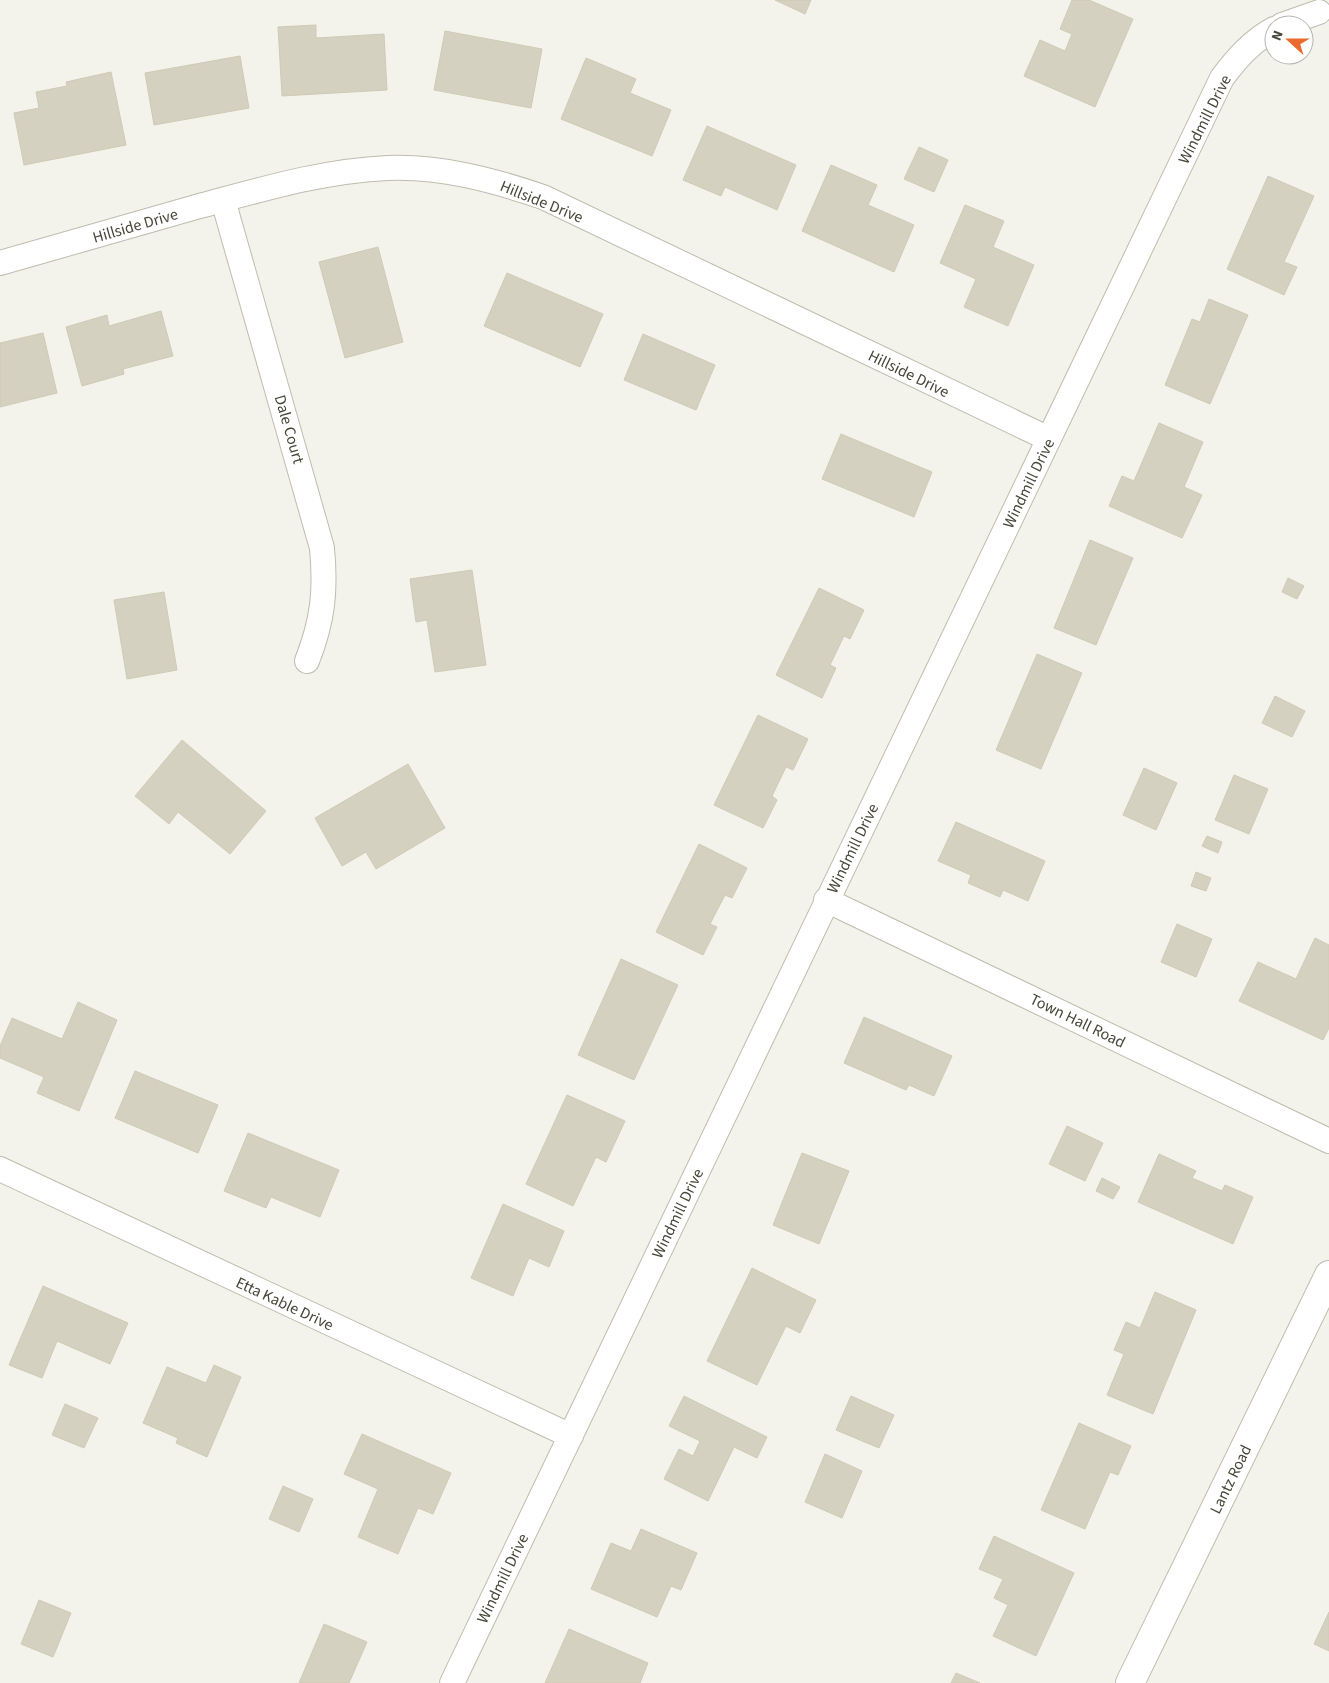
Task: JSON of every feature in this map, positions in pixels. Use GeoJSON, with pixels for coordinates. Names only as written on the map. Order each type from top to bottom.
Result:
{"type":"FeatureCollection","features":[{"type":"Feature","properties":{"kind":"street"},"geometry":{"type":"LineString","coordinates":[[1310,15],[1319,12]]}},
{"type":"Feature","properties":{"kind":"street","name":"Windmill Drive"},"geometry":{"type":"LineString","coordinates":[[452,1683],[1222,78],[1241,54],[1264,35]]}},
{"type":"Feature","properties":{"kind":"street","name":"Hillside Drive"},"geometry":{"type":"LineString","coordinates":[[0,263],[266,186],[335,172],[389,168],[464,174],[504,184],[543,198],[1049,438]]}},
{"type":"Feature","properties":{"kind":"street","name":"Dale Court"},"geometry":{"type":"LineString","coordinates":[[223,200],[322,548],[325,576],[324,606],[318,634],[307,661]]}},
{"type":"Feature","properties":{"kind":"street","name":"Town Hall Road"},"geometry":{"type":"LineString","coordinates":[[826,900],[1329,1141]]}},
{"type":"Feature","properties":{"kind":"street","name":"Etta Kable Drive"},"geometry":{"type":"LineString","coordinates":[[0,1169],[571,1436]]}},
{"type":"Feature","properties":{"kind":"street","name":"Lantz Road"},"geometry":{"type":"LineString","coordinates":[[1130,1683],[1329,1275]]}},
{"type":"Feature","properties":{"kind":"building"},"geometry":{"type":"Polygon","coordinates":[[[775,0],[811,0],[805,14],[775,0]]]}},
{"type":"Feature","properties":{"kind":"building"},"geometry":{"type":"Polygon","coordinates":[[[1072,0],[1089,0],[1133,19],[1095,107],[1024,76],[1040,40],[1065,51],[1072,34],[1060,29],[1072,0]]]}},
{"type":"Feature","properties":{"kind":"building"},"geometry":{"type":"Polygon","coordinates":[[[316,25],[316,38],[384,34],[387,90],[282,96],[278,27],[316,25]]]}},
{"type":"Feature","properties":{"kind":"building"},"geometry":{"type":"Polygon","coordinates":[[[445,31],[542,49],[531,108],[434,90],[445,31]]]}},
{"type":"Feature","properties":{"kind":"building"},"geometry":{"type":"Polygon","coordinates":[[[240,56],[249,108],[154,125],[145,73],[240,56]]]}},
{"type":"Feature","properties":{"kind":"building"},"geometry":{"type":"Polygon","coordinates":[[[586,58],[636,79],[630,93],[671,110],[652,156],[561,119],[586,58]]]}},
{"type":"Feature","properties":{"kind":"building"},"geometry":{"type":"Polygon","coordinates":[[[111,72],[126,145],[24,165],[14,113],[39,108],[36,92],[67,86],[66,82],[111,72]]]}},
{"type":"Feature","properties":{"kind":"building"},"geometry":{"type":"Polygon","coordinates":[[[707,126],[796,165],[777,210],[725,187],[721,196],[683,180],[707,126]]]}},
{"type":"Feature","properties":{"kind":"building"},"geometry":{"type":"Polygon","coordinates":[[[919,147],[948,160],[934,192],[904,179],[919,147]]]}},
{"type":"Feature","properties":{"kind":"building"},"geometry":{"type":"Polygon","coordinates":[[[831,165],[877,185],[868,205],[914,225],[894,272],[802,231],[831,165]]]}},
{"type":"Feature","properties":{"kind":"building"},"geometry":{"type":"Polygon","coordinates":[[[1268,176],[1314,196],[1284,262],[1297,267],[1284,295],[1227,269],[1268,176]]]}},
{"type":"Feature","properties":{"kind":"building"},"geometry":{"type":"Polygon","coordinates":[[[965,205],[1004,221],[993,247],[1034,265],[1008,326],[964,307],[976,279],[940,263],[965,205]]]}},
{"type":"Feature","properties":{"kind":"building"},"geometry":{"type":"Polygon","coordinates":[[[378,247],[403,342],[345,358],[319,262],[378,247]]]}},
{"type":"Feature","properties":{"kind":"building"},"geometry":{"type":"Polygon","coordinates":[[[507,273],[603,314],[580,367],[484,326],[507,273]]]}},
{"type":"Feature","properties":{"kind":"building"},"geometry":{"type":"Polygon","coordinates":[[[1209,299],[1248,315],[1210,404],[1165,385],[1192,319],[1200,322],[1209,299]]]}},
{"type":"Feature","properties":{"kind":"building"},"geometry":{"type":"Polygon","coordinates":[[[161,311],[173,356],[123,369],[124,374],[82,386],[66,327],[107,315],[109,326],[161,311]]]}},
{"type":"Feature","properties":{"kind":"building"},"geometry":{"type":"Polygon","coordinates":[[[43,333],[57,393],[0,407],[0,343],[43,333]]]}},
{"type":"Feature","properties":{"kind":"building"},"geometry":{"type":"Polygon","coordinates":[[[643,334],[715,365],[696,410],[624,380],[643,334]]]}},
{"type":"Feature","properties":{"kind":"building"},"geometry":{"type":"Polygon","coordinates":[[[1159,423],[1203,442],[1184,487],[1202,495],[1182,538],[1109,506],[1122,476],[1134,481],[1159,423]]]}},
{"type":"Feature","properties":{"kind":"building"},"geometry":{"type":"Polygon","coordinates":[[[841,434],[932,472],[914,517],[822,479],[841,434]]]}},
{"type":"Feature","properties":{"kind":"building"},"geometry":{"type":"Polygon","coordinates":[[[1090,540],[1133,558],[1096,645],[1054,628],[1090,540]]]}},
{"type":"Feature","properties":{"kind":"building"},"geometry":{"type":"Polygon","coordinates":[[[472,570],[486,665],[435,672],[427,620],[416,622],[410,579],[472,570]]]}},
{"type":"Feature","properties":{"kind":"building"},"geometry":{"type":"Polygon","coordinates":[[[1288,578],[1304,586],[1297,599],[1282,592],[1288,578]]]}},
{"type":"Feature","properties":{"kind":"building"},"geometry":{"type":"Polygon","coordinates":[[[819,588],[864,610],[850,639],[844,636],[830,665],[836,668],[822,698],[776,675],[819,588]]]}},
{"type":"Feature","properties":{"kind":"building"},"geometry":{"type":"Polygon","coordinates":[[[164,592],[177,670],[127,679],[114,600],[164,592]]]}},
{"type":"Feature","properties":{"kind":"building"},"geometry":{"type":"Polygon","coordinates":[[[1037,654],[1082,673],[1041,769],[996,750],[1037,654]]]}},
{"type":"Feature","properties":{"kind":"building"},"geometry":{"type":"Polygon","coordinates":[[[1275,696],[1305,711],[1292,737],[1262,723],[1275,696]]]}},
{"type":"Feature","properties":{"kind":"building"},"geometry":{"type":"Polygon","coordinates":[[[758,715],[808,739],[793,770],[786,767],[772,796],[777,800],[763,828],[714,805],[758,715]]]}},
{"type":"Feature","properties":{"kind":"building"},"geometry":{"type":"Polygon","coordinates":[[[182,740],[266,811],[230,854],[178,812],[169,824],[135,796],[182,740]]]}},
{"type":"Feature","properties":{"kind":"building"},"geometry":{"type":"Polygon","coordinates":[[[408,764],[445,828],[376,869],[366,852],[342,866],[315,818],[408,764]]]}},
{"type":"Feature","properties":{"kind":"building"},"geometry":{"type":"Polygon","coordinates":[[[1144,768],[1177,783],[1156,830],[1123,815],[1144,768]]]}},
{"type":"Feature","properties":{"kind":"building"},"geometry":{"type":"Polygon","coordinates":[[[1234,775],[1268,789],[1249,834],[1215,820],[1234,775]]]}},
{"type":"Feature","properties":{"kind":"building"},"geometry":{"type":"Polygon","coordinates":[[[956,822],[1045,861],[1028,901],[1003,890],[1000,897],[968,883],[971,875],[938,861],[956,822]]]}},
{"type":"Feature","properties":{"kind":"building"},"geometry":{"type":"Polygon","coordinates":[[[1207,836],[1222,842],[1218,853],[1202,846],[1207,836]]]}},
{"type":"Feature","properties":{"kind":"building"},"geometry":{"type":"Polygon","coordinates":[[[699,844],[747,868],[732,898],[725,895],[710,924],[717,927],[703,955],[656,932],[699,844]]]}},
{"type":"Feature","properties":{"kind":"building"},"geometry":{"type":"Polygon","coordinates":[[[1196,872],[1211,878],[1206,891],[1191,886],[1196,872]]]}},
{"type":"Feature","properties":{"kind":"building"},"geometry":{"type":"Polygon","coordinates":[[[1177,924],[1212,939],[1196,977],[1161,962],[1177,924]]]}},
{"type":"Feature","properties":{"kind":"building"},"geometry":{"type":"Polygon","coordinates":[[[1315,938],[1329,945],[1329,1028],[1323,1040],[1239,1001],[1258,962],[1296,979],[1315,938]]]}},
{"type":"Feature","properties":{"kind":"building"},"geometry":{"type":"Polygon","coordinates":[[[621,959],[678,985],[634,1080],[578,1055],[621,959]]]}},
{"type":"Feature","properties":{"kind":"building"},"geometry":{"type":"Polygon","coordinates":[[[78,1002],[117,1020],[79,1111],[37,1093],[44,1077],[0,1058],[0,1046],[12,1018],[62,1039],[78,1002]]]}},
{"type":"Feature","properties":{"kind":"building"},"geometry":{"type":"Polygon","coordinates":[[[864,1017],[952,1056],[934,1096],[909,1085],[906,1090],[844,1063],[864,1017]]]}},
{"type":"Feature","properties":{"kind":"building"},"geometry":{"type":"Polygon","coordinates":[[[135,1071],[218,1105],[198,1153],[115,1118],[135,1071]]]}},
{"type":"Feature","properties":{"kind":"building"},"geometry":{"type":"Polygon","coordinates":[[[567,1095],[625,1121],[606,1162],[596,1157],[573,1206],[526,1184],[567,1095]]]}},
{"type":"Feature","properties":{"kind":"building"},"geometry":{"type":"Polygon","coordinates":[[[1067,1126],[1103,1143],[1085,1181],[1049,1164],[1067,1126]]]}},
{"type":"Feature","properties":{"kind":"building"},"geometry":{"type":"Polygon","coordinates":[[[248,1133],[339,1170],[320,1217],[271,1197],[266,1208],[224,1191],[248,1133]]]}},
{"type":"Feature","properties":{"kind":"building"},"geometry":{"type":"Polygon","coordinates":[[[802,1153],[849,1171],[819,1244],[773,1225],[802,1153]]]}},
{"type":"Feature","properties":{"kind":"building"},"geometry":{"type":"Polygon","coordinates":[[[1159,1154],[1196,1171],[1192,1178],[1222,1191],[1225,1185],[1253,1197],[1233,1244],[1138,1202],[1159,1154]]]}},
{"type":"Feature","properties":{"kind":"building"},"geometry":{"type":"Polygon","coordinates":[[[1102,1178],[1120,1187],[1113,1199],[1096,1191],[1102,1178]]]}},
{"type":"Feature","properties":{"kind":"building"},"geometry":{"type":"Polygon","coordinates":[[[503,1204],[564,1231],[549,1267],[529,1258],[513,1296],[471,1278],[503,1204]]]}},
{"type":"Feature","properties":{"kind":"building"},"geometry":{"type":"Polygon","coordinates":[[[752,1268],[816,1300],[800,1333],[786,1326],[757,1385],[707,1361],[752,1268]]]}},
{"type":"Feature","properties":{"kind":"building"},"geometry":{"type":"Polygon","coordinates":[[[43,1286],[128,1323],[110,1364],[57,1341],[42,1378],[9,1365],[43,1286]]]}},
{"type":"Feature","properties":{"kind":"building"},"geometry":{"type":"Polygon","coordinates":[[[1155,1292],[1196,1310],[1153,1414],[1107,1395],[1124,1354],[1114,1350],[1126,1322],[1140,1328],[1155,1292]]]}},
{"type":"Feature","properties":{"kind":"building"},"geometry":{"type":"Polygon","coordinates":[[[214,1365],[241,1377],[207,1457],[176,1443],[178,1438],[143,1423],[167,1367],[206,1383],[214,1365]]]}},
{"type":"Feature","properties":{"kind":"building"},"geometry":{"type":"Polygon","coordinates":[[[684,1396],[767,1437],[757,1458],[734,1447],[708,1501],[664,1479],[679,1449],[693,1456],[700,1441],[669,1426],[684,1396]]]}},
{"type":"Feature","properties":{"kind":"building"},"geometry":{"type":"Polygon","coordinates":[[[851,1396],[894,1415],[879,1448],[836,1430],[851,1396]]]}},
{"type":"Feature","properties":{"kind":"building"},"geometry":{"type":"Polygon","coordinates":[[[65,1404],[98,1418],[84,1448],[52,1435],[65,1404]]]}},
{"type":"Feature","properties":{"kind":"building"},"geometry":{"type":"Polygon","coordinates":[[[1079,1423],[1131,1446],[1118,1475],[1110,1472],[1085,1529],[1041,1510],[1079,1423]]]}},
{"type":"Feature","properties":{"kind":"building"},"geometry":{"type":"Polygon","coordinates":[[[362,1434],[451,1473],[433,1514],[418,1508],[398,1554],[358,1537],[378,1489],[344,1474],[362,1434]]]}},
{"type":"Feature","properties":{"kind":"building"},"geometry":{"type":"Polygon","coordinates":[[[825,1454],[862,1471],[842,1518],[805,1502],[825,1454]]]}},
{"type":"Feature","properties":{"kind":"building"},"geometry":{"type":"Polygon","coordinates":[[[283,1486],[313,1499],[299,1532],[269,1519],[283,1486]]]}},
{"type":"Feature","properties":{"kind":"building"},"geometry":{"type":"Polygon","coordinates":[[[641,1529],[697,1553],[681,1590],[671,1586],[657,1617],[591,1589],[611,1543],[631,1551],[641,1529]]]}},
{"type":"Feature","properties":{"kind":"building"},"geometry":{"type":"Polygon","coordinates":[[[994,1536],[1074,1573],[1036,1656],[993,1636],[1008,1605],[994,1598],[1003,1579],[979,1569],[994,1536]]]}},
{"type":"Feature","properties":{"kind":"building"},"geometry":{"type":"Polygon","coordinates":[[[39,1600],[71,1613],[53,1657],[21,1644],[39,1600]]]}},
{"type":"Feature","properties":{"kind":"building"},"geometry":{"type":"Polygon","coordinates":[[[1329,1612],[1329,1651],[1314,1644],[1329,1612]]]}},
{"type":"Feature","properties":{"kind":"building"},"geometry":{"type":"Polygon","coordinates":[[[324,1624],[367,1642],[349,1683],[299,1683],[324,1624]]]}},
{"type":"Feature","properties":{"kind":"building"},"geometry":{"type":"Polygon","coordinates":[[[569,1629],[648,1663],[640,1683],[545,1683],[569,1629]]]}},
{"type":"Feature","properties":{"kind":"building"},"geometry":{"type":"Polygon","coordinates":[[[956,1673],[980,1683],[951,1683],[956,1673]]]}}]}
